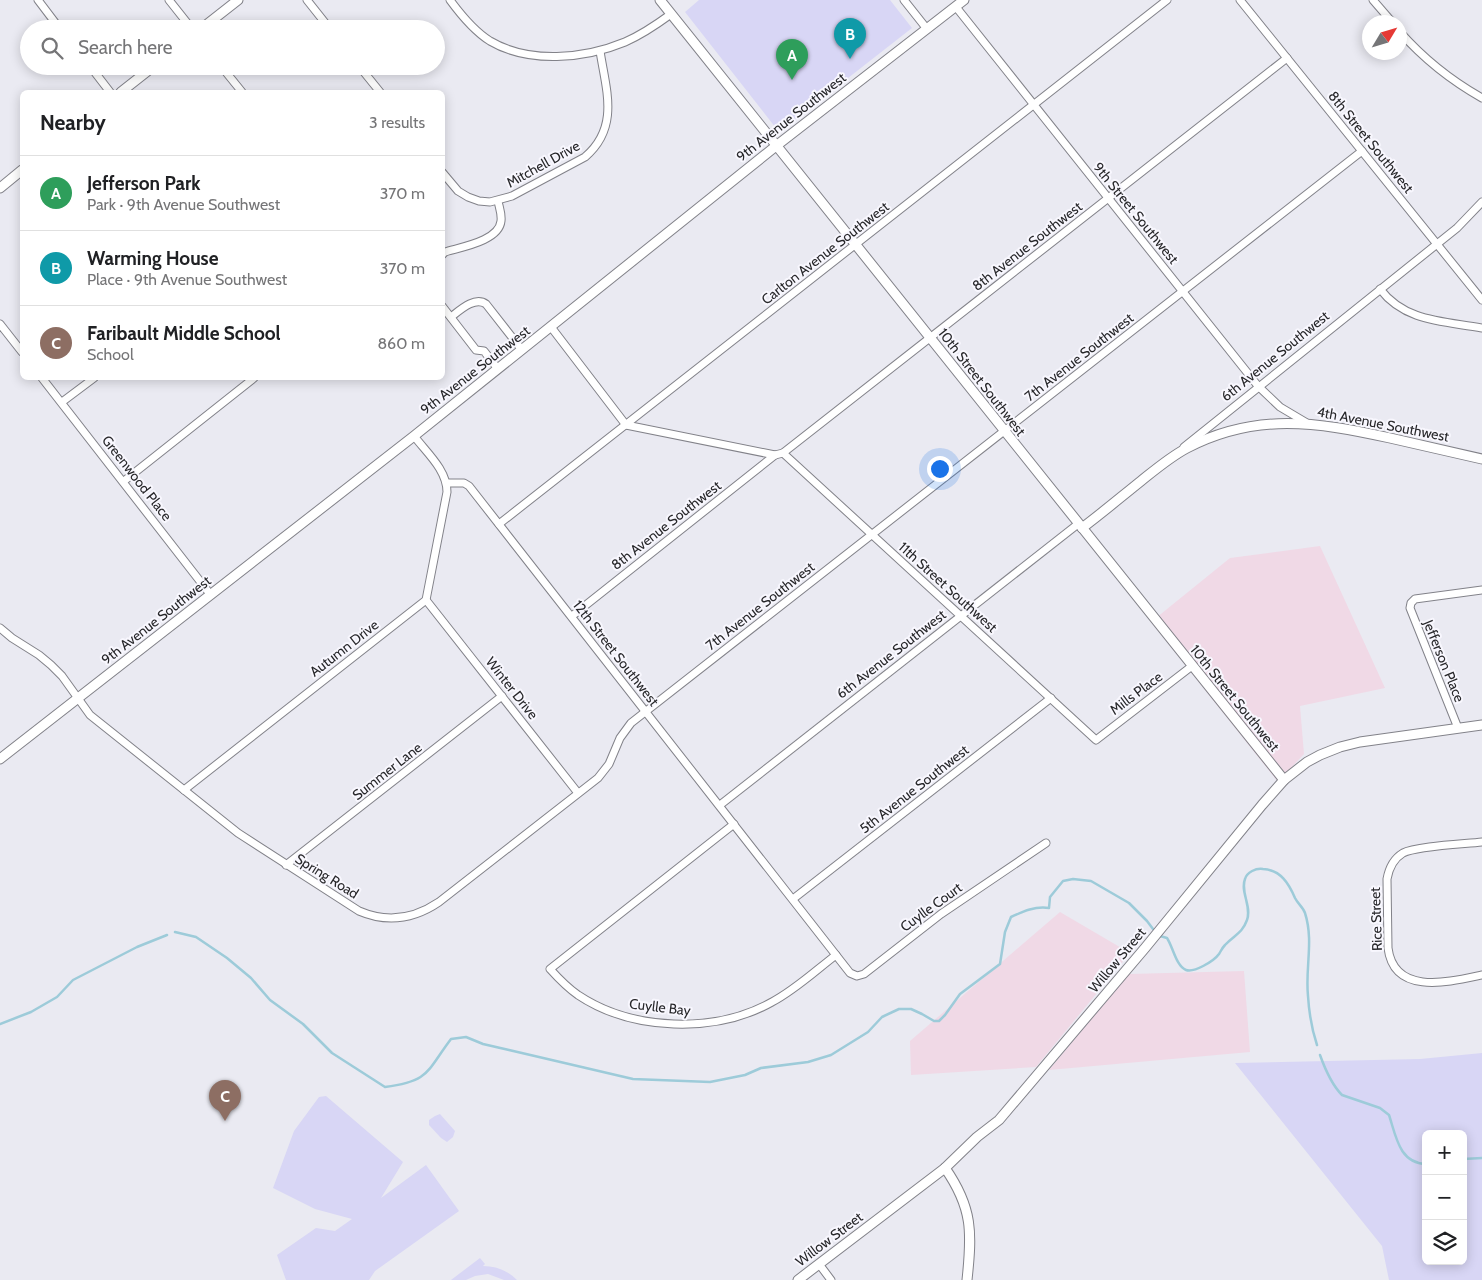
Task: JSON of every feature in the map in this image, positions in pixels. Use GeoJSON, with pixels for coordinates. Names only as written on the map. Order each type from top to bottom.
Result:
{"type":"FeatureCollection","features":[{"type":"Feature","properties":{"kind":"street"},"geometry":{"type":"LineString","coordinates":[[38,0],[53,20]]}},
{"type":"Feature","properties":{"kind":"street"},"geometry":{"type":"LineString","coordinates":[[169,0],[185,20]]}},
{"type":"Feature","properties":{"kind":"street"},"geometry":{"type":"LineString","coordinates":[[212,20],[238,0]]}},
{"type":"Feature","properties":{"kind":"street"},"geometry":{"type":"LineString","coordinates":[[308,0],[323,20]]}},
{"type":"Feature","properties":{"kind":"street"},"geometry":{"type":"LineString","coordinates":[[450,0],[474,28],[489,40],[505,49],[523,55],[541,57],[600,50],[623,43],[640,35],[671,14]]}},
{"type":"Feature","properties":{"kind":"street","name":"10th Street Southwest"},"geometry":{"type":"LineString","coordinates":[[660,0],[854,246],[1284,780]]}},
{"type":"Feature","properties":{"kind":"street"},"geometry":{"type":"LineString","coordinates":[[904,0],[926,29]]}},
{"type":"Feature","properties":{"kind":"street","name":"9th Avenue Southwest"},"geometry":{"type":"LineString","coordinates":[[0,759],[414,436],[776,146],[964,0]]}},
{"type":"Feature","properties":{"kind":"street","name":"Carlton Avenue Southwest"},"geometry":{"type":"LineString","coordinates":[[499,524],[1167,0]]}},
{"type":"Feature","properties":{"kind":"street","name":"8th Street Southwest"},"geometry":{"type":"LineString","coordinates":[[1240,0],[1482,300]]}},
{"type":"Feature","properties":{"kind":"street"},"geometry":{"type":"LineString","coordinates":[[1373,0],[1386,15]]}},
{"type":"Feature","properties":{"kind":"street","name":"9th Street Southwest"},"geometry":{"type":"LineString","coordinates":[[956,7],[1258,386],[1280,407],[1308,423]]}},
{"type":"Feature","properties":{"kind":"street"},"geometry":{"type":"LineString","coordinates":[[1407,39],[1426,58],[1450,77],[1482,98]]}},
{"type":"Feature","properties":{"kind":"street","name":"Mitchell Drive"},"geometry":{"type":"LineString","coordinates":[[445,176],[458,191],[468,197],[479,201],[498,201],[512,196],[585,157],[594,150],[608,119],[600,50]]}},
{"type":"Feature","properties":{"kind":"street","name":"8th Avenue Southwest"},"geometry":{"type":"LineString","coordinates":[[572,616],[1287,58]]}},
{"type":"Feature","properties":{"kind":"street"},"geometry":{"type":"LineString","coordinates":[[97,75],[108,90]]}},
{"type":"Feature","properties":{"kind":"street"},"geometry":{"type":"LineString","coordinates":[[124,90],[143,75]]}},
{"type":"Feature","properties":{"kind":"street"},"geometry":{"type":"LineString","coordinates":[[228,75],[240,90]]}},
{"type":"Feature","properties":{"kind":"street"},"geometry":{"type":"LineString","coordinates":[[366,75],[378,90]]}},
{"type":"Feature","properties":{"kind":"street","name":"7th Avenue Southwest"},"geometry":{"type":"LineString","coordinates":[[645,712],[1362,151]]}},
{"type":"Feature","properties":{"kind":"street"},"geometry":{"type":"LineString","coordinates":[[0,188],[20,172]]}},
{"type":"Feature","properties":{"kind":"street"},"geometry":{"type":"LineString","coordinates":[[445,252],[485,240],[496,231],[501,221],[498,201]]}},
{"type":"Feature","properties":{"kind":"street","name":"6th Avenue Southwest"},"geometry":{"type":"LineString","coordinates":[[720,805],[961,617],[1166,461],[1457,228],[1482,202]]}},
{"type":"Feature","properties":{"kind":"street"},"geometry":{"type":"LineString","coordinates":[[1380,290],[1387,299],[1407,312],[1418,316],[1482,328]]}},
{"type":"Feature","properties":{"kind":"street"},"geometry":{"type":"LineString","coordinates":[[451,317],[463,307],[482,301],[522,350]]}},
{"type":"Feature","properties":{"kind":"street"},"geometry":{"type":"LineString","coordinates":[[445,310],[476,350],[484,351],[498,369]]}},
{"type":"Feature","properties":{"kind":"street"},"geometry":{"type":"LineString","coordinates":[[0,324],[20,349]]}},
{"type":"Feature","properties":{"kind":"street"},"geometry":{"type":"LineString","coordinates":[[551,327],[626,425],[779,454]]}},
{"type":"Feature","properties":{"kind":"street","name":"Greenwood Place"},"geometry":{"type":"LineString","coordinates":[[44,380],[210,594]]}},
{"type":"Feature","properties":{"kind":"street"},"geometry":{"type":"LineString","coordinates":[[62,402],[91,380]]}},
{"type":"Feature","properties":{"kind":"street"},"geometry":{"type":"LineString","coordinates":[[124,481],[251,380]]}},
{"type":"Feature","properties":{"kind":"street","name":"4th Avenue Southwest"},"geometry":{"type":"LineString","coordinates":[[1166,461],[1187,448],[1234,430],[1282,423],[1308,423],[1343,428],[1482,459]]}},
{"type":"Feature","properties":{"kind":"street"},"geometry":{"type":"LineString","coordinates":[[414,436],[444,474],[447,483],[447,492],[426,600]]}},
{"type":"Feature","properties":{"kind":"street","name":"11th Street Southwest"},"geometry":{"type":"LineString","coordinates":[[779,454],[872,535],[1096,740]]}},
{"type":"Feature","properties":{"kind":"street","name":"12th Street Southwest"},"geometry":{"type":"LineString","coordinates":[[447,483],[464,483],[469,486],[793,899]]}},
{"type":"Feature","properties":{"kind":"street","name":"Jefferson Place"},"geometry":{"type":"LineString","coordinates":[[1458,728],[1410,608],[1411,603],[1415,599],[1482,590]]}},
{"type":"Feature","properties":{"kind":"street","name":"Winter Drive"},"geometry":{"type":"LineString","coordinates":[[426,600],[578,793]]}},
{"type":"Feature","properties":{"kind":"street","name":"Autumn Drive"},"geometry":{"type":"LineString","coordinates":[[184,790],[426,600]]}},
{"type":"Feature","properties":{"kind":"street","name":"Spring Road"},"geometry":{"type":"LineString","coordinates":[[0,628],[51,665],[62,676],[90,715],[238,833],[359,911],[376,918],[402,918],[425,911],[439,902],[598,778],[608,764],[625,730],[631,722],[645,712]]}},
{"type":"Feature","properties":{"kind":"street","name":"Mills Place"},"geometry":{"type":"LineString","coordinates":[[1096,740],[1192,666]]}},
{"type":"Feature","properties":{"kind":"street","name":"Summer Lane"},"geometry":{"type":"LineString","coordinates":[[286,865],[502,696]]}},
{"type":"Feature","properties":{"kind":"street","name":"5th Avenue Southwest"},"geometry":{"type":"LineString","coordinates":[[793,899],[1050,698]]}},
{"type":"Feature","properties":{"kind":"street","name":"Willow Street"},"geometry":{"type":"LineString","coordinates":[[798,1280],[945,1168],[977,1137],[999,1120],[1284,780],[1307,762],[1340,747],[1360,742],[1482,725]]}},
{"type":"Feature","properties":{"kind":"street","name":"Cuylle Bay"},"geometry":{"type":"LineString","coordinates":[[734,824],[550,969],[578,995],[611,1012],[629,1018],[692,1025],[733,1018],[772,1002],[836,955]]}},
{"type":"Feature","properties":{"kind":"street","name":"Rice Street"},"geometry":{"type":"LineString","coordinates":[[1482,842],[1405,852],[1398,857],[1388,870],[1388,948],[1390,958],[1402,976],[1426,982],[1453,980],[1482,974]]}},
{"type":"Feature","properties":{"kind":"street","name":"Cuylle Court"},"geometry":{"type":"LineString","coordinates":[[836,955],[850,972],[857,976],[864,974],[941,914],[1046,843]]}},
{"type":"Feature","properties":{"kind":"street"},"geometry":{"type":"LineString","coordinates":[[793,899],[836,955]]}},
{"type":"Feature","properties":{"kind":"street"},"geometry":{"type":"LineString","coordinates":[[945,1168],[960,1191],[969,1219],[971,1238],[967,1280]]}},
{"type":"Feature","properties":{"kind":"street"},"geometry":{"type":"LineString","coordinates":[[819,1264],[832,1280]]}},
{"type":"Feature","properties":{"kind":"shaded area"},"geometry":{"type":"Polygon","coordinates":[[[699,0],[890,0],[912,28],[779,132],[685,12],[699,0]]]}},
{"type":"Feature","properties":{"kind":"shaded area"},"geometry":{"type":"Polygon","coordinates":[[[1320,546],[1385,688],[1300,706],[1304,754],[1278,782],[1151,622],[1230,558],[1320,546]]]}},
{"type":"Feature","properties":{"kind":"shaded area"},"geometry":{"type":"Polygon","coordinates":[[[1060,912],[1130,953],[1036,1067],[911,1075],[910,1041],[1060,912]]]}},
{"type":"Feature","properties":{"kind":"shaded area"},"geometry":{"type":"Polygon","coordinates":[[[1244,971],[1250,1052],[1049,1070],[1129,974],[1244,971]]]}},
{"type":"Feature","properties":{"kind":"shaded area"},"geometry":{"type":"Polygon","coordinates":[[[1482,1053],[1482,1280],[1389,1280],[1382,1246],[1235,1063],[1420,1059],[1482,1053]]]}},
{"type":"Feature","properties":{"kind":"shaded area"},"geometry":{"type":"Polygon","coordinates":[[[326,1096],[403,1162],[381,1198],[426,1165],[459,1211],[375,1271],[369,1280],[286,1280],[277,1255],[316,1228],[335,1231],[352,1219],[315,1209],[273,1188],[294,1131],[319,1097],[326,1096]]]}},
{"type":"Feature","properties":{"kind":"shaded area"},"geometry":{"type":"Polygon","coordinates":[[[440,1114],[455,1131],[453,1137],[447,1142],[429,1125],[429,1120],[440,1114]]]}},
{"type":"Feature","properties":{"kind":"shaded area"},"geometry":{"type":"Polygon","coordinates":[[[480,1258],[485,1264],[483,1266],[502,1270],[517,1280],[504,1280],[488,1274],[466,1280],[451,1280],[480,1258]]]}},
{"type":"Feature","properties":{"kind":"waterway"},"geometry":{"type":"LineString","coordinates":[[1160,936],[1167,938],[1177,960],[1183,968],[1194,970],[1204,966],[1216,957],[1245,925],[1248,910],[1244,884],[1248,874],[1260,869],[1275,872],[1287,883],[1303,909],[1308,923],[1308,1002],[1317,1045]]}},
{"type":"Feature","properties":{"kind":"waterway"},"geometry":{"type":"LineString","coordinates":[[175,932],[196,937],[227,958],[251,978],[270,1000],[303,1024],[332,1053],[385,1087],[400,1085],[419,1078],[431,1067],[451,1039],[466,1037],[483,1044],[633,1079],[710,1082],[745,1075],[761,1068],[808,1062],[831,1055],[868,1032],[882,1017],[899,1009],[911,1009],[934,1021],[939,1021],[960,994],[1000,964],[1005,932],[1011,917],[1034,908],[1049,908],[1050,897],[1063,881],[1073,879],[1091,881],[1129,903],[1153,929]]}},
{"type":"Feature","properties":{"kind":"waterway"},"geometry":{"type":"LineString","coordinates":[[0,1024],[31,1012],[57,997],[73,980],[137,947],[167,935]]}},
{"type":"Feature","properties":{"kind":"waterway"},"geometry":{"type":"LineString","coordinates":[[1320,1055],[1326,1071],[1338,1091],[1342,1095],[1380,1108],[1389,1115],[1404,1154],[1410,1159],[1422,1163]]}},
{"type":"Feature","properties":{"kind":"waterway"},"geometry":{"type":"LineString","coordinates":[[1467,1159],[1482,1158]]}},
{"type":"Feature","properties":{"kind":"place","name":"Warming House"},"geometry":{"type":"Point","coordinates":[850,59]}},
{"type":"Feature","properties":{"kind":"place","name":"Jefferson Park"},"geometry":{"type":"Point","coordinates":[792,80]}},
{"type":"Feature","properties":{"kind":"place","name":"Faribault Middle School"},"geometry":{"type":"Point","coordinates":[225,1121]}}]}
